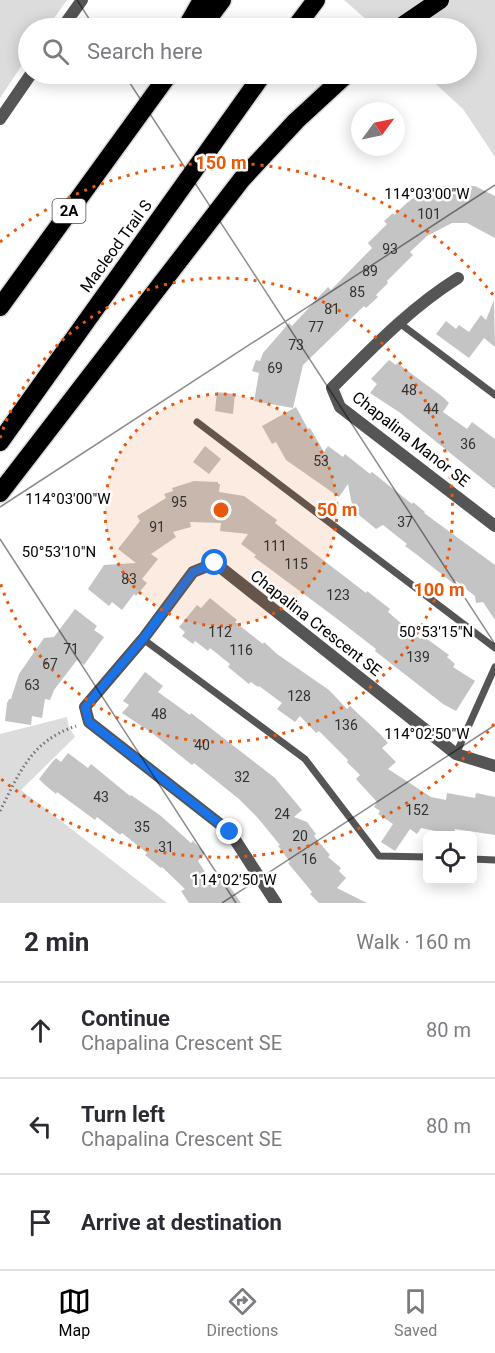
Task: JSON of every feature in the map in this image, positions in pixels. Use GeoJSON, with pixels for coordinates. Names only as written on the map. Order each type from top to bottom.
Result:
{"type":"FeatureCollection","features":[{"type":"Feature","properties":{"kind":"highway"},"geometry":{"type":"LineString","coordinates":[[192,18],[202,0]]}},
{"type":"Feature","properties":{"kind":"highway"},"geometry":{"type":"LineString","coordinates":[[208,18],[222,0]]}},
{"type":"Feature","properties":{"kind":"highway"},"geometry":{"type":"LineString","coordinates":[[302,18],[316,0]]}},
{"type":"Feature","properties":{"kind":"highway"},"geometry":{"type":"LineString","coordinates":[[414,18],[440,0]]}},
{"type":"Feature","properties":{"kind":"highway"},"geometry":{"type":"LineString","coordinates":[[139,115],[155,84]]}},
{"type":"Feature","properties":{"kind":"highway"},"geometry":{"type":"LineString","coordinates":[[139,115],[162,84]]}},
{"type":"Feature","properties":{"kind":"highway","name":"Macleod Trail S"},"geometry":{"type":"LineString","coordinates":[[0,442],[256,84]]}},
{"type":"Feature","properties":{"kind":"highway"},"geometry":{"type":"LineString","coordinates":[[0,493],[242,179],[296,121],[336,84]]}},
{"type":"Feature","properties":{"kind":"highway","name":"2A"},"geometry":{"type":"LineString","coordinates":[[0,307],[139,115]]}},
{"type":"Feature","properties":{"kind":"street"},"geometry":{"type":"LineString","coordinates":[[69,18],[82,0]]}},
{"type":"Feature","properties":{"kind":"street"},"geometry":{"type":"LineString","coordinates":[[0,119],[24,84]]}},
{"type":"Feature","properties":{"kind":"street","name":"Chapalina Manor SE"},"geometry":{"type":"LineString","coordinates":[[458,278],[430,296],[398,322],[332,387],[340,407],[495,526]]}},
{"type":"Feature","properties":{"kind":"street","name":"Chapalina Crescent SE"},"geometry":{"type":"LineString","coordinates":[[89,722],[85,707],[143,639],[193,572],[215,563],[456,754],[495,766]]}},
{"type":"Feature","properties":{"kind":"street"},"geometry":{"type":"LineString","coordinates":[[89,722],[230,832],[276,903]]}},
{"type":"Feature","properties":{"kind":"lane"},"geometry":{"type":"LineString","coordinates":[[398,322],[495,395]]}},
{"type":"Feature","properties":{"kind":"lane"},"geometry":{"type":"LineString","coordinates":[[197,423],[495,648]]}},
{"type":"Feature","properties":{"kind":"lane"},"geometry":{"type":"LineString","coordinates":[[143,639],[305,759],[379,856],[423,857]]}},
{"type":"Feature","properties":{"kind":"lane"},"geometry":{"type":"LineString","coordinates":[[456,754],[495,667]]}},
{"type":"Feature","properties":{"kind":"lane"},"geometry":{"type":"LineString","coordinates":[[477,859],[495,860]]}},
{"type":"Feature","properties":{"kind":"path"},"geometry":{"type":"LineString","coordinates":[[0,811],[23,765],[37,748],[52,735],[89,722]]}},
{"type":"Feature","properties":{"kind":"shaded area"},"geometry":{"type":"Polygon","coordinates":[[[0,0],[67,0],[54,18],[18,18],[18,71],[0,98],[0,0]]]}},
{"type":"Feature","properties":{"kind":"shaded area"},"geometry":{"type":"Polygon","coordinates":[[[344,0],[495,0],[495,157],[463,109],[436,84],[477,84],[477,18],[365,18],[344,0]]]}},
{"type":"Feature","properties":{"kind":"shaded area"},"geometry":{"type":"Polygon","coordinates":[[[67,717],[69,727],[75,737],[21,790],[167,903],[0,903],[0,734],[67,717]]]}},
{"type":"Feature","properties":{"kind":"building"},"geometry":{"type":"Polygon","coordinates":[[[444,186],[475,186],[495,196],[495,238],[467,223],[452,223],[427,236],[410,252],[413,255],[387,281],[388,283],[376,295],[378,297],[366,308],[364,306],[303,365],[293,408],[254,401],[259,373],[252,371],[256,360],[260,361],[263,353],[289,323],[292,326],[328,287],[331,290],[372,248],[368,243],[387,224],[384,221],[410,200],[444,186]]]}},
{"type":"Feature","properties":{"kind":"building"},"geometry":{"type":"Polygon","coordinates":[[[494,300],[495,347],[484,338],[469,358],[436,334],[446,321],[456,329],[459,325],[469,332],[481,315],[486,320],[494,300]]]}},
{"type":"Feature","properties":{"kind":"building"},"geometry":{"type":"Polygon","coordinates":[[[389,360],[396,365],[397,363],[443,397],[449,403],[443,412],[467,429],[472,422],[495,439],[495,489],[399,412],[370,393],[377,384],[371,379],[389,360]]]}},
{"type":"Feature","properties":{"kind":"building"},"geometry":{"type":"Polygon","coordinates":[[[217,392],[235,394],[233,414],[215,411],[217,392]]]}},
{"type":"Feature","properties":{"kind":"building"},"geometry":{"type":"Polygon","coordinates":[[[296,407],[324,452],[328,446],[343,457],[345,454],[412,504],[413,502],[424,513],[495,565],[495,620],[483,602],[476,603],[475,596],[456,581],[454,584],[405,546],[407,544],[383,525],[376,529],[353,510],[348,484],[339,497],[286,460],[276,442],[272,444],[262,426],[296,407]]]}},
{"type":"Feature","properties":{"kind":"building"},"geometry":{"type":"Polygon","coordinates":[[[205,446],[221,459],[209,474],[193,462],[205,446]]]}},
{"type":"Feature","properties":{"kind":"building"},"geometry":{"type":"Polygon","coordinates":[[[194,481],[218,482],[219,492],[244,496],[277,520],[275,523],[390,609],[388,612],[417,637],[421,639],[423,636],[449,655],[447,657],[455,664],[453,667],[475,681],[456,711],[443,704],[375,651],[376,649],[254,557],[256,555],[241,544],[248,534],[220,531],[221,523],[190,522],[191,527],[173,532],[176,537],[151,554],[158,559],[142,579],[147,583],[136,596],[134,594],[122,610],[112,602],[109,606],[88,589],[104,565],[136,563],[118,549],[140,521],[137,516],[166,498],[164,494],[173,491],[172,488],[194,481]]]}},
{"type":"Feature","properties":{"kind":"building"},"geometry":{"type":"Polygon","coordinates":[[[210,598],[263,644],[264,642],[277,654],[329,690],[347,709],[350,706],[388,743],[382,748],[396,762],[388,769],[431,797],[446,800],[447,793],[475,798],[476,793],[495,797],[495,835],[477,831],[455,829],[455,831],[435,831],[421,828],[417,834],[410,829],[395,851],[381,842],[393,824],[378,814],[380,811],[374,807],[377,802],[356,779],[360,775],[347,762],[348,760],[300,716],[295,722],[277,709],[282,703],[259,686],[251,682],[249,684],[228,667],[230,664],[210,648],[208,651],[195,641],[193,644],[182,636],[185,632],[179,627],[197,605],[201,608],[210,598]]]}},
{"type":"Feature","properties":{"kind":"building"},"geometry":{"type":"Polygon","coordinates":[[[75,609],[97,626],[94,630],[104,637],[84,665],[77,660],[54,690],[50,700],[45,699],[42,718],[32,716],[31,725],[5,721],[7,703],[11,699],[19,674],[44,638],[54,637],[75,609]]]}},
{"type":"Feature","properties":{"kind":"building"},"geometry":{"type":"Polygon","coordinates":[[[145,672],[163,686],[158,692],[190,715],[191,713],[275,778],[302,810],[294,817],[307,822],[316,834],[314,836],[330,855],[328,857],[341,868],[339,871],[346,878],[337,888],[367,903],[319,903],[288,863],[290,862],[278,846],[280,845],[239,799],[194,763],[192,765],[152,733],[122,713],[129,705],[123,701],[145,672]]]}},
{"type":"Feature","properties":{"kind":"building"},"geometry":{"type":"Polygon","coordinates":[[[68,753],[88,768],[91,764],[130,796],[161,816],[191,843],[193,841],[205,853],[198,861],[211,881],[224,872],[232,885],[230,887],[241,903],[189,903],[181,891],[185,889],[162,867],[145,855],[147,853],[122,833],[120,835],[97,817],[95,820],[45,785],[39,779],[56,758],[61,762],[68,753]]]}},
{"type":"Feature","properties":{"kind":"route"},"geometry":{"type":"LineString","coordinates":[[215,563],[193,572],[143,639],[85,707],[89,722],[230,832]]}}]}
